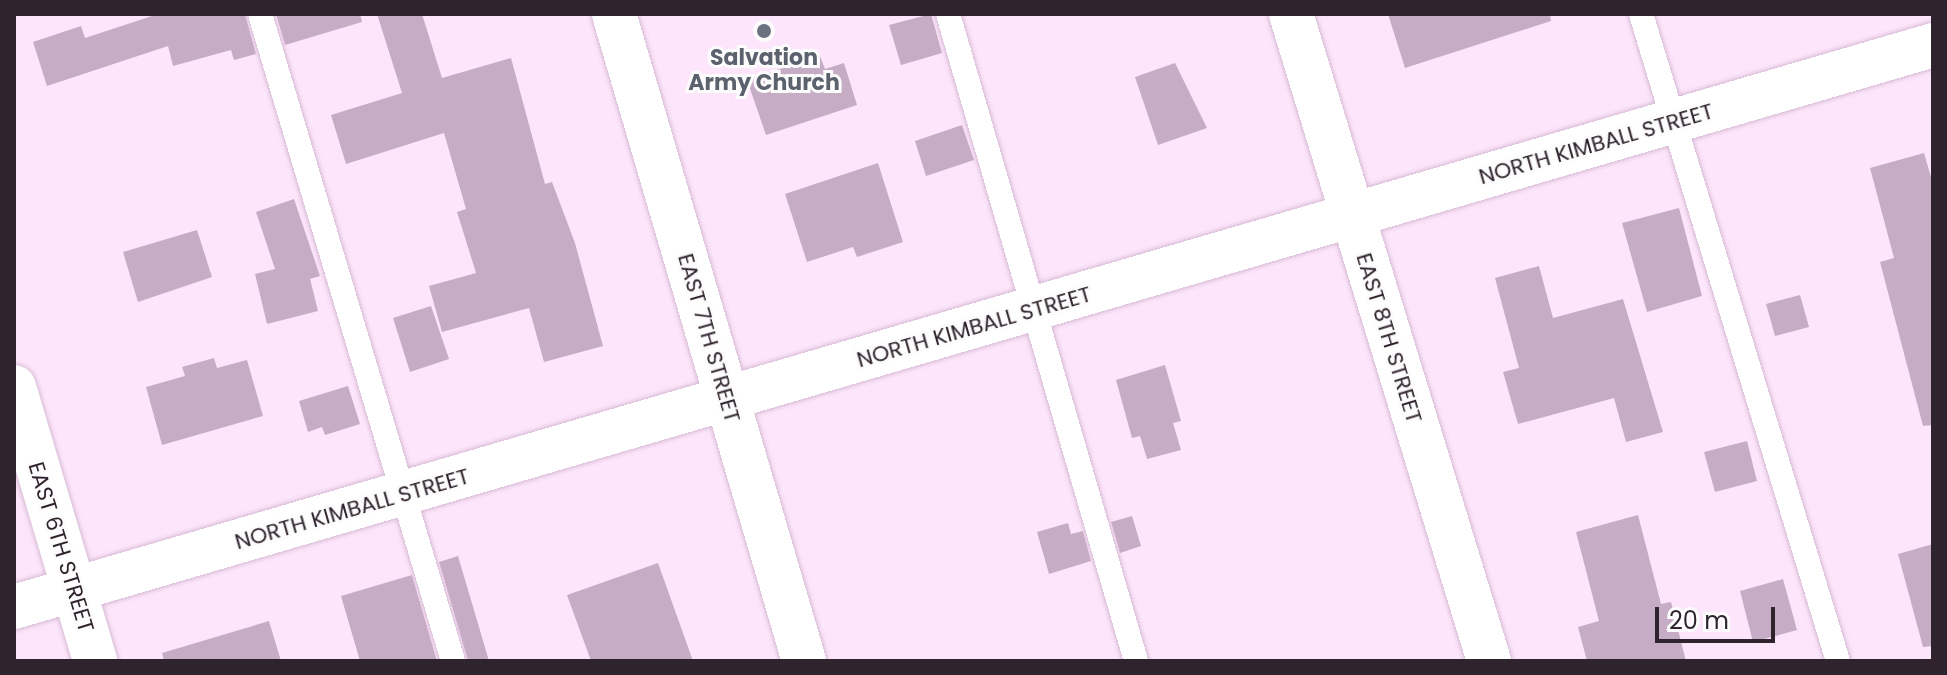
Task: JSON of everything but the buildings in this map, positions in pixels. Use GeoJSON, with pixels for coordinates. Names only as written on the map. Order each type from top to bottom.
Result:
{"type":"FeatureCollection","features":[{"type":"Feature","properties":{"kind":"street","name":"EAST 7TH STREET"},"geometry":{"type":"LineString","coordinates":[[614,14],[804,661]]}},
{"type":"Feature","properties":{"kind":"street","name":"EAST 8TH STREET"},"geometry":{"type":"LineString","coordinates":[[1291,14],[1489,661]]}},
{"type":"Feature","properties":{"kind":"street","name":"NORTH KIMBALL STREET"},"geometry":{"type":"LineString","coordinates":[[14,607],[1933,45]]}},
{"type":"Feature","properties":{"kind":"street","name":"EAST 6TH STREET"},"geometry":{"type":"LineString","coordinates":[[14,387],[95,661]]}},
{"type":"Feature","properties":{"kind":"lane"},"geometry":{"type":"LineString","coordinates":[[260,14],[453,661]]}},
{"type":"Feature","properties":{"kind":"lane"},"geometry":{"type":"LineString","coordinates":[[948,14],[1136,661]]}},
{"type":"Feature","properties":{"kind":"lane"},"geometry":{"type":"LineString","coordinates":[[1641,14],[1838,661]]}},
{"type":"Feature","properties":{"kind":"place","name":"Salvation Army Church"},"geometry":{"type":"Point","coordinates":[764,31]}}]}
